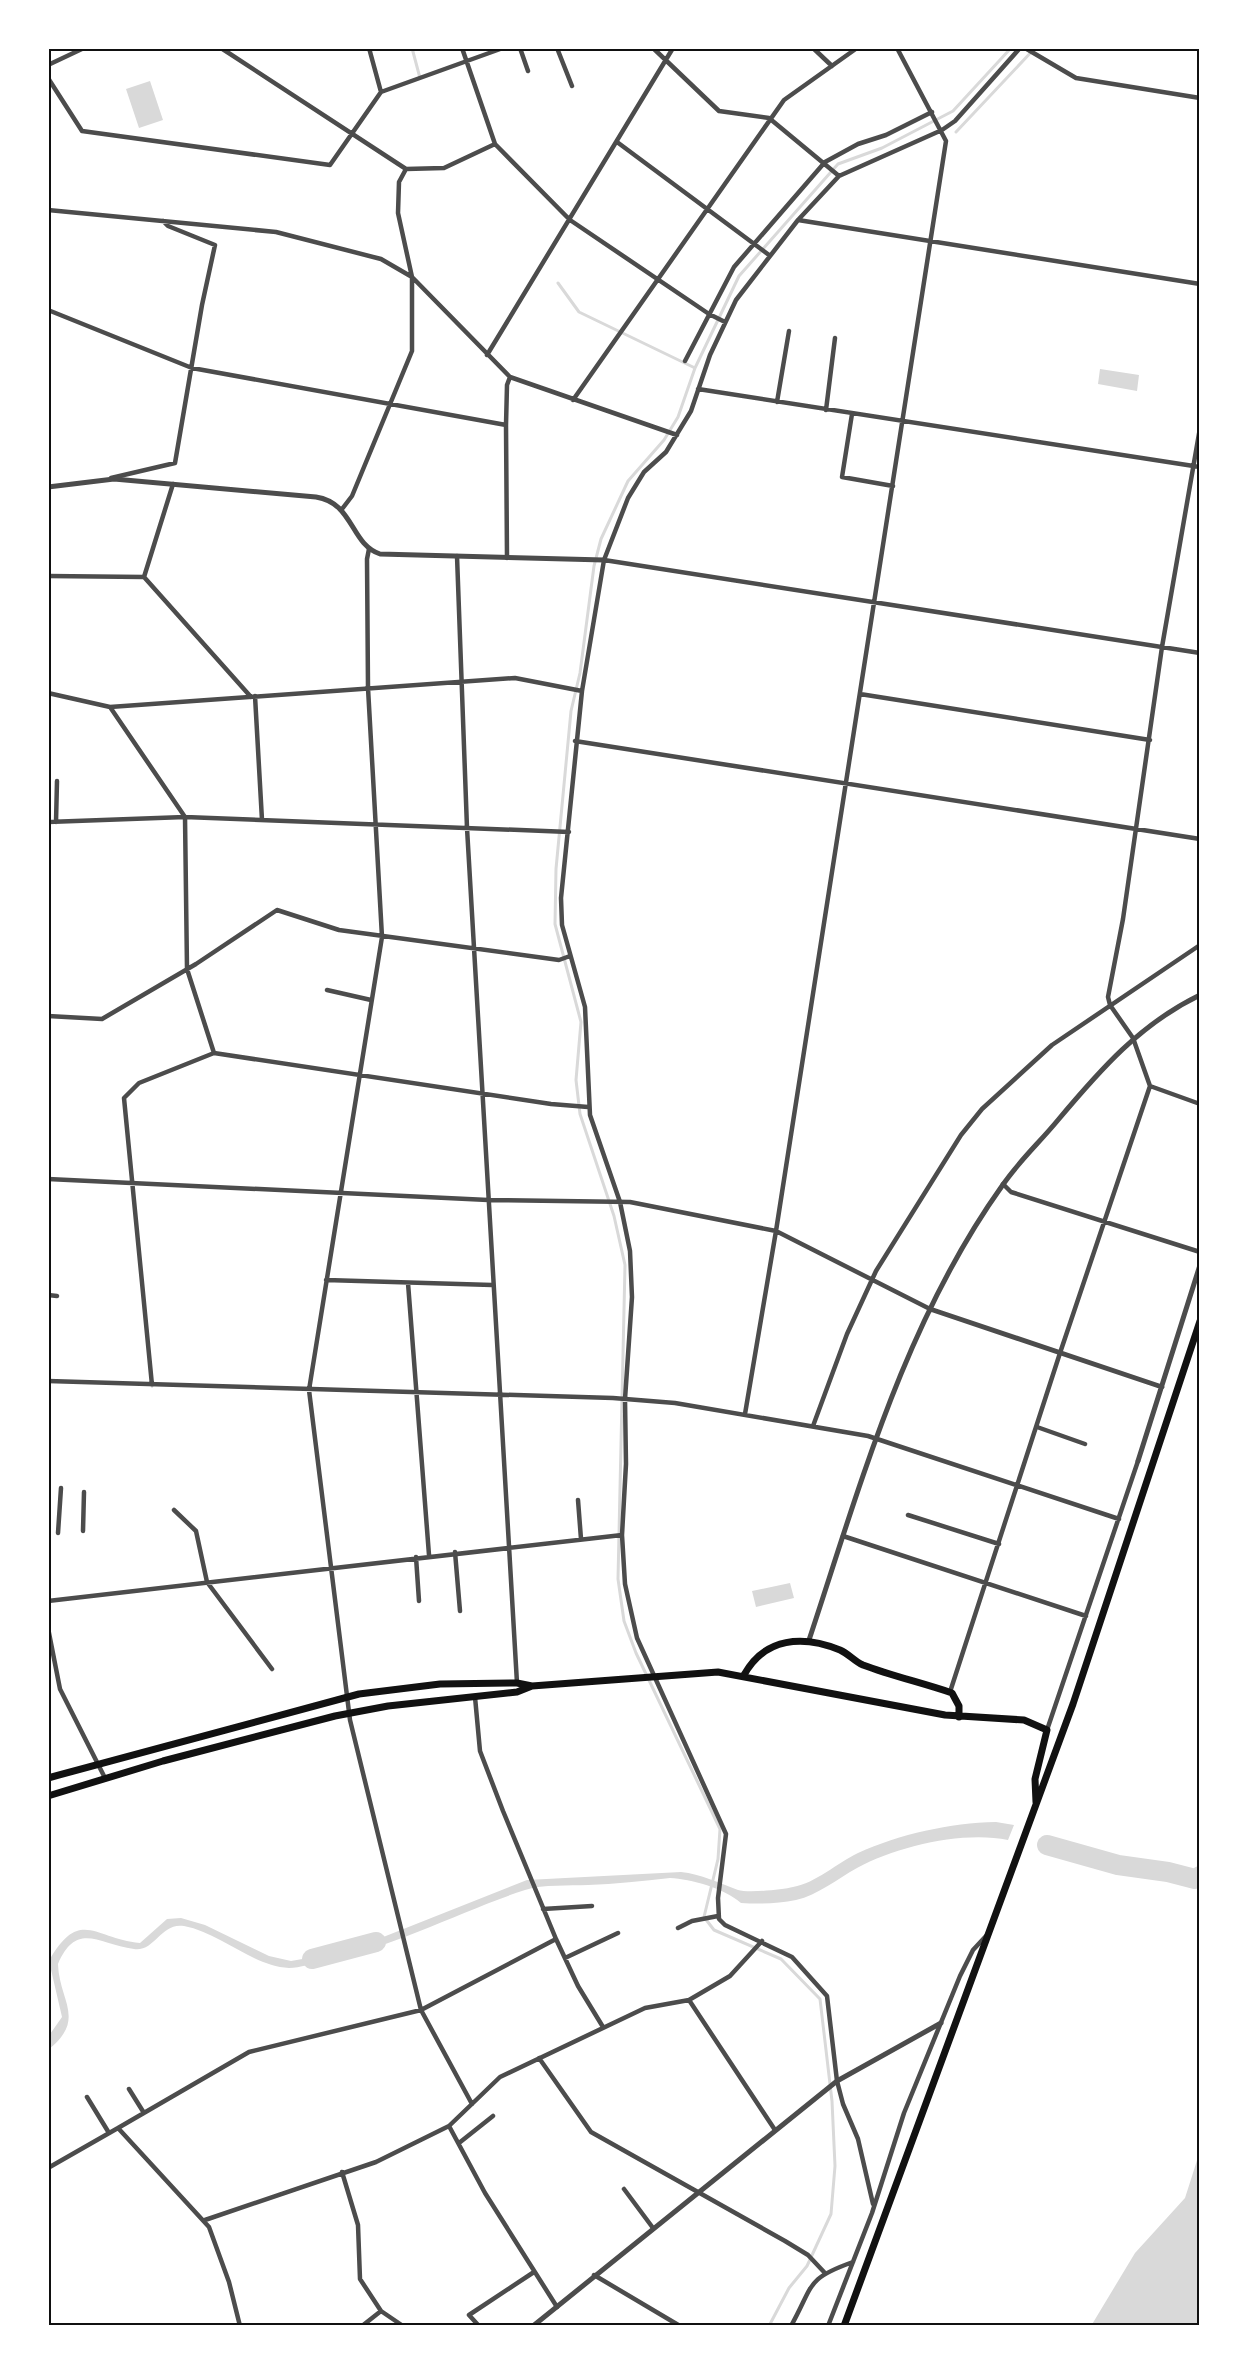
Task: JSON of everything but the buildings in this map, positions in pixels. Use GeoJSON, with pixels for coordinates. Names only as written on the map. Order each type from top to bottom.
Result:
{"type":"FeatureCollection","features":[{"type":"Feature","properties":{"kind":"main road"},"geometry":{"type":"LineString","coordinates":[[844,2326],[1101,1622],[1200,1321]]}},
{"type":"Feature","properties":{"kind":"main road"},"geometry":{"type":"LineString","coordinates":[[744,1675],[756,1657],[774,1647],[809,1640],[843,1651],[864,1665],[950,1692],[955,1695],[959,1717]]}},
{"type":"Feature","properties":{"kind":"main road"},"geometry":{"type":"LineString","coordinates":[[48,1778],[347,1697],[440,1684],[517,1683],[532,1686],[705,1672],[744,1675],[959,1717],[1024,1720],[1047,1730],[1035,1779],[1036,1802]]}},
{"type":"Feature","properties":{"kind":"main road"},"geometry":{"type":"LineString","coordinates":[[48,1796],[163,1761],[349,1713],[518,1692],[532,1686]]}},
{"type":"Feature","properties":{"kind":"street"},"geometry":{"type":"LineString","coordinates":[[48,65],[84,48]]}},
{"type":"Feature","properties":{"kind":"street"},"geometry":{"type":"LineString","coordinates":[[221,48],[405,169],[444,168],[495,144]]}},
{"type":"Feature","properties":{"kind":"street"},"geometry":{"type":"LineString","coordinates":[[369,48],[381,92]]}},
{"type":"Feature","properties":{"kind":"street"},"geometry":{"type":"LineString","coordinates":[[462,48],[495,144],[570,220],[709,314],[725,322]]}},
{"type":"Feature","properties":{"kind":"street"},"geometry":{"type":"LineString","coordinates":[[48,78],[82,131],[330,165],[381,92],[503,48]]}},
{"type":"Feature","properties":{"kind":"street"},"geometry":{"type":"LineString","coordinates":[[520,48],[528,71]]}},
{"type":"Feature","properties":{"kind":"street"},"geometry":{"type":"LineString","coordinates":[[557,48],[572,86]]}},
{"type":"Feature","properties":{"kind":"street"},"geometry":{"type":"LineString","coordinates":[[653,48],[719,111],[769,118],[825,162],[839,176]]}},
{"type":"Feature","properties":{"kind":"street"},"geometry":{"type":"LineString","coordinates":[[487,355],[673,48]]}},
{"type":"Feature","properties":{"kind":"street"},"geometry":{"type":"LineString","coordinates":[[813,48],[832,66]]}},
{"type":"Feature","properties":{"kind":"street"},"geometry":{"type":"LineString","coordinates":[[573,400],[769,118],[784,100],[857,48]]}},
{"type":"Feature","properties":{"kind":"street"},"geometry":{"type":"LineString","coordinates":[[745,1414],[904,422],[946,141],[933,112],[897,48]]}},
{"type":"Feature","properties":{"kind":"street"},"geometry":{"type":"LineString","coordinates":[[873,2204],[858,2139],[835,2082],[827,1996],[798,1962],[725,1925],[718,1916],[726,1834],[695,1774],[630,1618],[621,1535],[626,1464],[624,1399],[632,1274],[618,1202],[588,1107],[586,1018],[583,994],[569,957],[562,925],[561,898],[580,691],[603,560],[628,498],[644,472],[666,452],[691,411],[725,322],[736,300],[798,220],[839,176],[942,130],[955,121],[1020,48]]}},
{"type":"Feature","properties":{"kind":"street"},"geometry":{"type":"LineString","coordinates":[[1025,48],[1076,78],[1200,98]]}},
{"type":"Feature","properties":{"kind":"street"},"geometry":{"type":"LineString","coordinates":[[685,361],[734,267],[825,162],[858,144],[886,135],[933,112]]}},
{"type":"Feature","properties":{"kind":"street"},"geometry":{"type":"LineString","coordinates":[[617,142],[769,255]]}},
{"type":"Feature","properties":{"kind":"street"},"geometry":{"type":"LineString","coordinates":[[342,509],[352,496],[388,404],[412,351],[412,277],[398,213],[399,182],[405,169]]}},
{"type":"Feature","properties":{"kind":"street"},"geometry":{"type":"LineString","coordinates":[[48,210],[276,232],[381,259],[412,277],[510,377],[677,435]]}},
{"type":"Feature","properties":{"kind":"street"},"geometry":{"type":"LineString","coordinates":[[798,220],[1200,284]]}},
{"type":"Feature","properties":{"kind":"street"},"geometry":{"type":"LineString","coordinates":[[48,487],[106,479],[175,464],[215,244],[168,226],[163,221]]}},
{"type":"Feature","properties":{"kind":"street"},"geometry":{"type":"LineString","coordinates":[[48,310],[192,368],[506,424]]}},
{"type":"Feature","properties":{"kind":"street"},"geometry":{"type":"LineString","coordinates":[[777,402],[789,331]]}},
{"type":"Feature","properties":{"kind":"street"},"geometry":{"type":"LineString","coordinates":[[826,410],[835,338]]}},
{"type":"Feature","properties":{"kind":"street"},"geometry":{"type":"LineString","coordinates":[[507,558],[506,424],[507,385],[510,377]]}},
{"type":"Feature","properties":{"kind":"street"},"geometry":{"type":"LineString","coordinates":[[698,389],[1197,466]]}},
{"type":"Feature","properties":{"kind":"street"},"geometry":{"type":"LineString","coordinates":[[852,414],[842,477],[892,486]]}},
{"type":"Feature","properties":{"kind":"street"},"geometry":{"type":"LineString","coordinates":[[950,1692],[1150,1086],[1133,1038],[1110,1005],[1108,997],[1150,740],[1162,647],[1197,466],[1200,428]]}},
{"type":"Feature","properties":{"kind":"street"},"geometry":{"type":"LineString","coordinates":[[106,479],[326,498],[342,509],[369,549],[380,554],[603,560],[1200,653]]}},
{"type":"Feature","properties":{"kind":"street"},"geometry":{"type":"LineString","coordinates":[[144,577],[173,484]]}},
{"type":"Feature","properties":{"kind":"street"},"geometry":{"type":"LineString","coordinates":[[369,549],[367,559],[368,688],[382,937],[309,1390],[349,1713],[421,2010],[472,2104]]}},
{"type":"Feature","properties":{"kind":"street"},"geometry":{"type":"LineString","coordinates":[[457,556],[467,828],[498,1395],[510,1546],[517,1683]]}},
{"type":"Feature","properties":{"kind":"street"},"geometry":{"type":"LineString","coordinates":[[48,576],[144,577],[253,697],[262,820]]}},
{"type":"Feature","properties":{"kind":"street"},"geometry":{"type":"LineString","coordinates":[[48,693],[110,707],[515,678],[580,691]]}},
{"type":"Feature","properties":{"kind":"street"},"geometry":{"type":"LineString","coordinates":[[860,694],[1150,740]]}},
{"type":"Feature","properties":{"kind":"street"},"geometry":{"type":"LineString","coordinates":[[110,707],[184,817],[188,969],[214,1053]]}},
{"type":"Feature","properties":{"kind":"street"},"geometry":{"type":"LineString","coordinates":[[575,741],[1200,839]]}},
{"type":"Feature","properties":{"kind":"street"},"geometry":{"type":"LineString","coordinates":[[57,781],[57,822]]}},
{"type":"Feature","properties":{"kind":"street"},"geometry":{"type":"LineString","coordinates":[[48,822],[184,817],[567,832]]}},
{"type":"Feature","properties":{"kind":"street"},"geometry":{"type":"LineString","coordinates":[[48,1016],[102,1019],[188,969],[277,910],[339,930],[382,937],[558,960],[569,957]]}},
{"type":"Feature","properties":{"kind":"street"},"geometry":{"type":"LineString","coordinates":[[813,1426],[847,1334],[872,1280],[961,1135],[981,1109],[1052,1045],[1200,945]]}},
{"type":"Feature","properties":{"kind":"street"},"geometry":{"type":"LineString","coordinates":[[327,990],[372,1000]]}},
{"type":"Feature","properties":{"kind":"street"},"geometry":{"type":"LineString","coordinates":[[809,1640],[875,1439],[901,1371],[930,1309],[964,1246],[1003,1184],[1107,1062],[1133,1038],[1167,1013],[1200,995]]}},
{"type":"Feature","properties":{"kind":"street"},"geometry":{"type":"LineString","coordinates":[[152,1384],[124,1098],[139,1083],[214,1053],[588,1107]]}},
{"type":"Feature","properties":{"kind":"street"},"geometry":{"type":"LineString","coordinates":[[1150,1086],[1200,1104]]}},
{"type":"Feature","properties":{"kind":"street"},"geometry":{"type":"LineString","coordinates":[[48,1179],[488,1200],[606,1204],[618,1202],[776,1231],[930,1309],[1162,1387]]}},
{"type":"Feature","properties":{"kind":"street"},"geometry":{"type":"LineString","coordinates":[[1003,1184],[1011,1191],[1200,1252]]}},
{"type":"Feature","properties":{"kind":"street"},"geometry":{"type":"LineString","coordinates":[[1047,1730],[1119,1519],[1200,1265]]}},
{"type":"Feature","properties":{"kind":"street"},"geometry":{"type":"LineString","coordinates":[[326,1280],[492,1285]]}},
{"type":"Feature","properties":{"kind":"street"},"geometry":{"type":"LineString","coordinates":[[408,1282],[429,1555]]}},
{"type":"Feature","properties":{"kind":"street"},"geometry":{"type":"LineString","coordinates":[[48,1295],[57,1296]]}},
{"type":"Feature","properties":{"kind":"street"},"geometry":{"type":"LineString","coordinates":[[48,1381],[417,1394],[613,1398],[675,1402],[875,1439],[1119,1519]]}},
{"type":"Feature","properties":{"kind":"street"},"geometry":{"type":"LineString","coordinates":[[1037,1427],[1085,1444]]}},
{"type":"Feature","properties":{"kind":"street"},"geometry":{"type":"LineString","coordinates":[[58,1533],[61,1488]]}},
{"type":"Feature","properties":{"kind":"street"},"geometry":{"type":"LineString","coordinates":[[82,1531],[84,1492]]}},
{"type":"Feature","properties":{"kind":"street"},"geometry":{"type":"LineString","coordinates":[[578,1500],[580,1539]]}},
{"type":"Feature","properties":{"kind":"street"},"geometry":{"type":"LineString","coordinates":[[174,1510],[196,1531],[207,1582],[272,1669]]}},
{"type":"Feature","properties":{"kind":"street"},"geometry":{"type":"LineString","coordinates":[[908,1515],[999,1544]]}},
{"type":"Feature","properties":{"kind":"street"},"geometry":{"type":"LineString","coordinates":[[48,1601],[330,1569],[455,1552],[621,1535]]}},
{"type":"Feature","properties":{"kind":"street"},"geometry":{"type":"LineString","coordinates":[[843,1536],[1086,1616]]}},
{"type":"Feature","properties":{"kind":"street"},"geometry":{"type":"LineString","coordinates":[[455,1552],[460,1611]]}},
{"type":"Feature","properties":{"kind":"street"},"geometry":{"type":"LineString","coordinates":[[416,1557],[420,1601]]}},
{"type":"Feature","properties":{"kind":"street"},"geometry":{"type":"LineString","coordinates":[[48,1628],[60,1689],[105,1778]]}},
{"type":"Feature","properties":{"kind":"street"},"geometry":{"type":"LineString","coordinates":[[475,1697],[480,1750],[556,1939],[603,2027]]}},
{"type":"Feature","properties":{"kind":"street"},"geometry":{"type":"LineString","coordinates":[[543,1909],[592,1906]]}},
{"type":"Feature","properties":{"kind":"street"},"geometry":{"type":"LineString","coordinates":[[678,1928],[692,1921],[718,1916]]}},
{"type":"Feature","properties":{"kind":"street"},"geometry":{"type":"LineString","coordinates":[[565,1959],[618,1933]]}},
{"type":"Feature","properties":{"kind":"street"},"geometry":{"type":"LineString","coordinates":[[828,2326],[853,2262],[904,2114],[941,2023],[973,1950],[988,1934]]}},
{"type":"Feature","properties":{"kind":"street"},"geometry":{"type":"LineString","coordinates":[[48,2168],[249,2052],[421,2010],[556,1939]]}},
{"type":"Feature","properties":{"kind":"street"},"geometry":{"type":"LineString","coordinates":[[205,2220],[376,2162],[449,2126],[500,2077],[645,2008],[689,2000],[730,1976],[761,1943]]}},
{"type":"Feature","properties":{"kind":"street"},"geometry":{"type":"LineString","coordinates":[[689,2000],[775,2130]]}},
{"type":"Feature","properties":{"kind":"street"},"geometry":{"type":"LineString","coordinates":[[533,2326],[835,2082],[941,2023]]}},
{"type":"Feature","properties":{"kind":"street"},"geometry":{"type":"LineString","coordinates":[[539,2058],[591,2132],[808,2255],[824,2272]]}},
{"type":"Feature","properties":{"kind":"street"},"geometry":{"type":"LineString","coordinates":[[129,2089],[144,2113]]}},
{"type":"Feature","properties":{"kind":"street"},"geometry":{"type":"LineString","coordinates":[[87,2097],[109,2133]]}},
{"type":"Feature","properties":{"kind":"street"},"geometry":{"type":"LineString","coordinates":[[459,2143],[493,2116]]}},
{"type":"Feature","properties":{"kind":"street"},"geometry":{"type":"LineString","coordinates":[[449,2126],[485,2193],[557,2307]]}},
{"type":"Feature","properties":{"kind":"street"},"geometry":{"type":"LineString","coordinates":[[118,2128],[205,2220],[229,2282],[240,2326]]}},
{"type":"Feature","properties":{"kind":"street"},"geometry":{"type":"LineString","coordinates":[[342,2172],[358,2225],[360,2279],[381,2311],[403,2326]]}},
{"type":"Feature","properties":{"kind":"street"},"geometry":{"type":"LineString","coordinates":[[624,2189],[653,2228]]}},
{"type":"Feature","properties":{"kind":"street"},"geometry":{"type":"LineString","coordinates":[[791,2326],[811,2286],[824,2272],[853,2262]]}},
{"type":"Feature","properties":{"kind":"street"},"geometry":{"type":"LineString","coordinates":[[478,2326],[469,2315],[534,2271]]}},
{"type":"Feature","properties":{"kind":"street"},"geometry":{"type":"LineString","coordinates":[[594,2275],[680,2326]]}},
{"type":"Feature","properties":{"kind":"street"},"geometry":{"type":"LineString","coordinates":[[362,2326],[381,2311]]}},
{"type":"Feature","properties":{"kind":"shaded area"},"geometry":{"type":"Polygon","coordinates":[[[150,81],[163,120],[139,128],[126,89],[150,81]]]}},
{"type":"Feature","properties":{"kind":"shaded area"},"geometry":{"type":"Polygon","coordinates":[[[1100,369],[1139,375],[1137,391],[1098,384],[1100,369]]]}},
{"type":"Feature","properties":{"kind":"shaded area"},"geometry":{"type":"Polygon","coordinates":[[[790,1583],[794,1598],[756,1607],[752,1591],[790,1583]]]}},
{"type":"Feature","properties":{"kind":"shaded area"},"geometry":{"type":"Polygon","coordinates":[[[996,1822],[1014,1825],[1008,1840],[971,1837],[911,1847],[873,1860],[820,1891],[796,1900],[741,1903],[726,1893],[707,1885],[670,1878],[540,1887],[500,1899],[376,1947],[293,1968],[262,1962],[211,1935],[184,1926],[169,1928],[141,1949],[121,1947],[90,1938],[81,1939],[65,1951],[58,1964],[69,2019],[60,2039],[48,2050],[48,2037],[62,2017],[49,1961],[60,1944],[80,1930],[90,1930],[125,1941],[140,1943],[167,1919],[181,1918],[205,1925],[269,1956],[291,1961],[348,1951],[527,1880],[681,1872],[742,1891],[781,1889],[802,1885],[850,1857],[891,1840],[943,1827],[996,1822]]]}},
{"type":"Feature","properties":{"kind":"shaded area"},"geometry":{"type":"Polygon","coordinates":[[[1200,2151],[1200,2326],[1091,2326],[1135,2253],[1185,2198],[1200,2151]]]}},
{"type":"Feature","properties":{"kind":"waterway"},"geometry":{"type":"LineString","coordinates":[[412,48],[420,78]]}},
{"type":"Feature","properties":{"kind":"waterway"},"geometry":{"type":"LineString","coordinates":[[769,2326],[789,2288],[807,2266],[831,2214],[835,2166],[832,2101],[820,1999],[781,1959],[714,1930],[704,1917],[718,1859],[720,1829],[636,1653],[624,1621],[618,1579],[625,1265],[614,1216],[580,1114],[576,1080],[581,1022],[555,924],[556,869],[571,711],[580,673],[594,566],[601,539],[628,481],[664,440],[678,417],[695,368],[739,276],[838,164],[882,148],[953,111],[1011,48]]}},
{"type":"Feature","properties":{"kind":"waterway"},"geometry":{"type":"LineString","coordinates":[[956,132],[1035,48]]}},
{"type":"Feature","properties":{"kind":"waterway"},"geometry":{"type":"LineString","coordinates":[[558,283],[579,312],[695,368]]}},
{"type":"Feature","properties":{"kind":"waterway"},"geometry":{"type":"LineString","coordinates":[[1047,1845],[1118,1865],[1168,1872],[1195,1879],[1200,1876]]}},
{"type":"Feature","properties":{"kind":"waterway"},"geometry":{"type":"LineString","coordinates":[[312,1959],[376,1942]]}}]}
